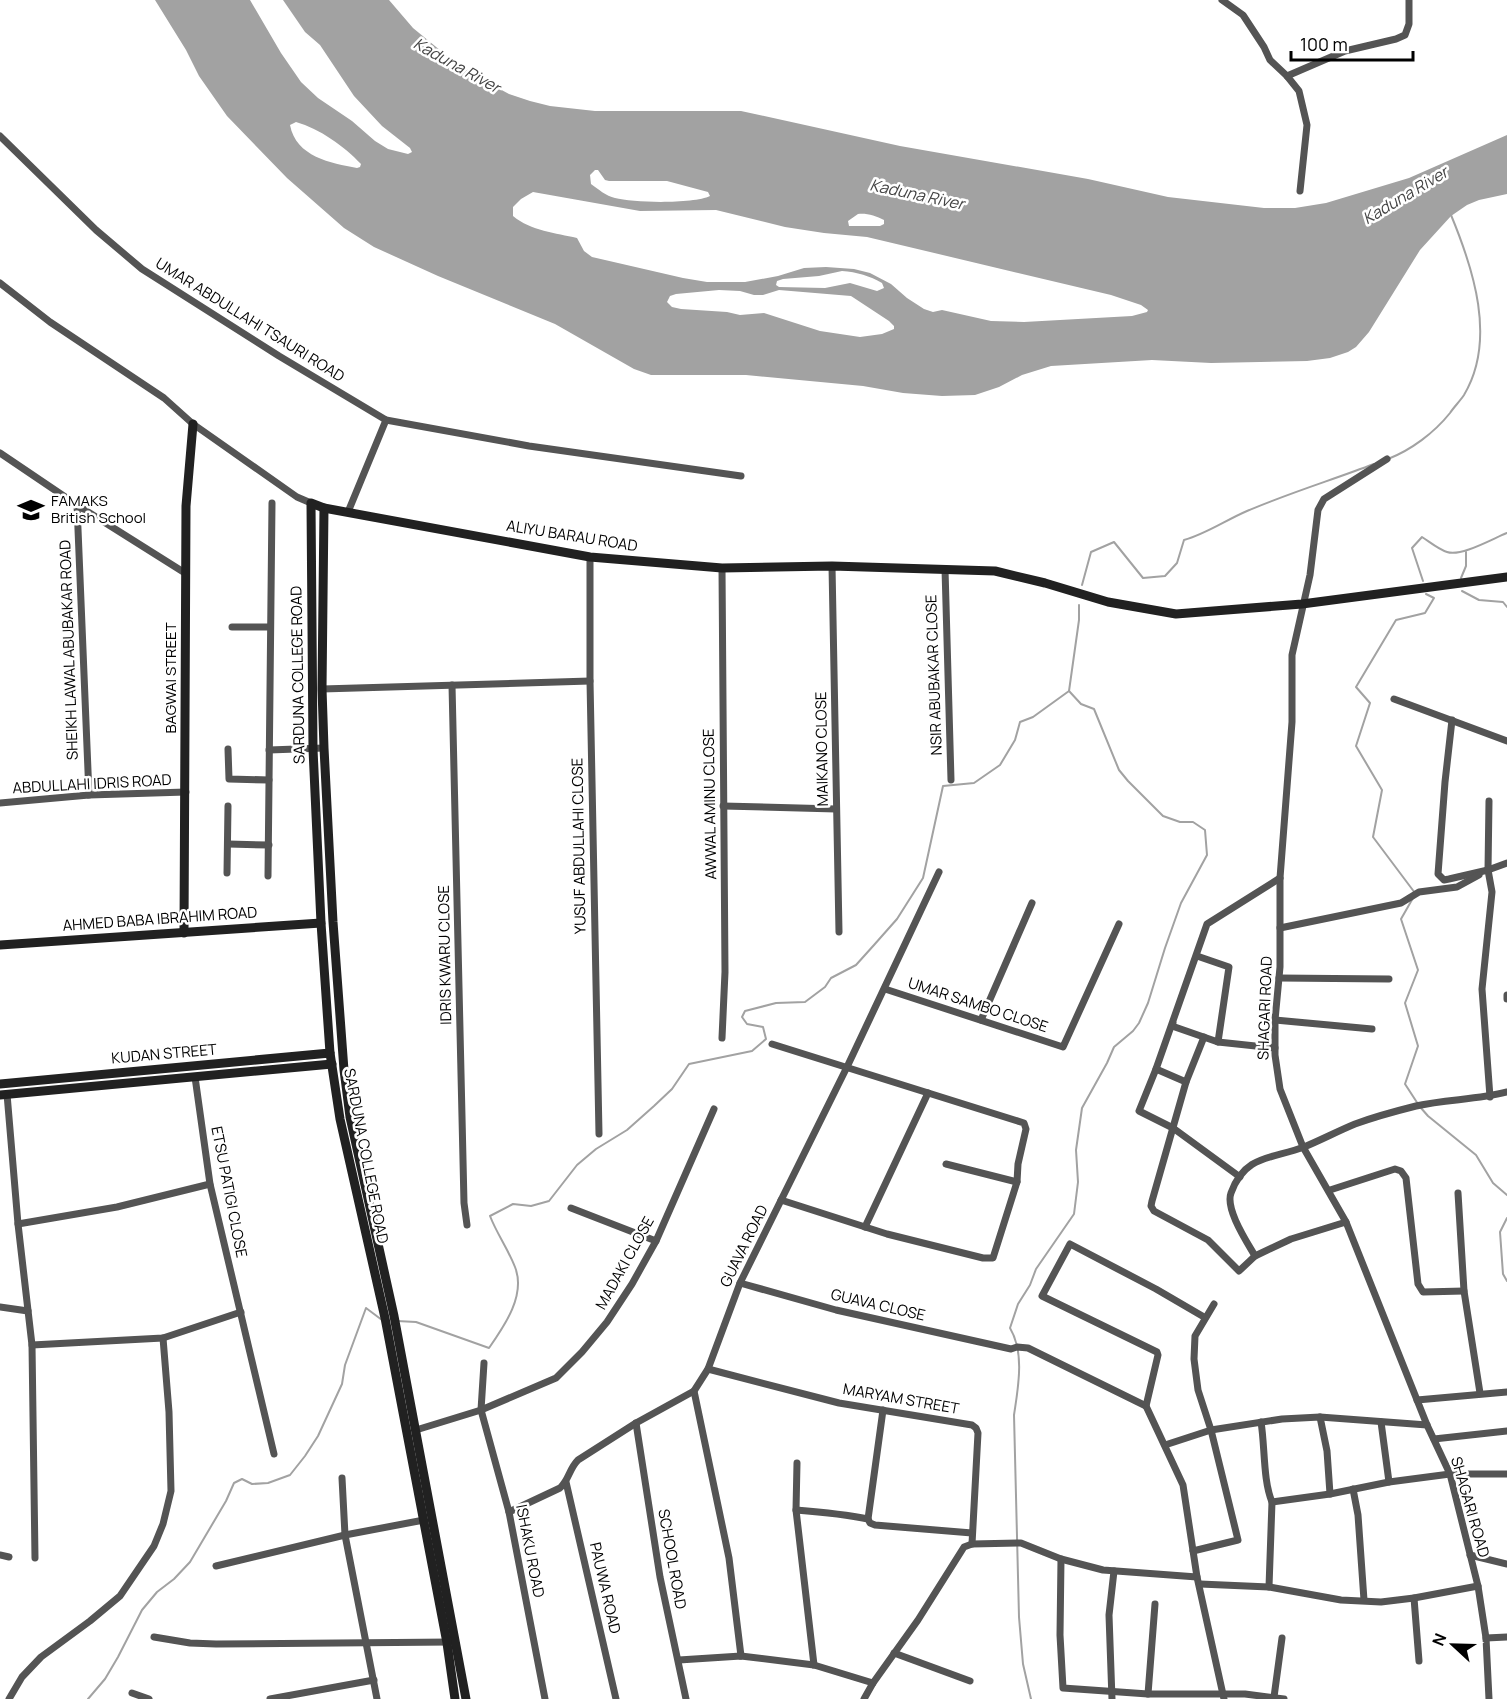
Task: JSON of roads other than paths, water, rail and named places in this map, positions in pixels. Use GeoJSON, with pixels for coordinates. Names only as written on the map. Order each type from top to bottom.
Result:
{"type":"FeatureCollection","features":[{"type":"Feature","properties":{"kind":"street"},"geometry":{"type":"LineString","coordinates":[[1221,0],[1243,15],[1270,60],[1299,91],[1307,125],[1300,191]]}},
{"type":"Feature","properties":{"kind":"street"},"geometry":{"type":"LineString","coordinates":[[1287,76],[1345,51],[1405,35],[1409,24],[1409,0]]}},
{"type":"Feature","properties":{"kind":"street","name":"UMAR ABDULLAHI TSAURI ROAD"},"geometry":{"type":"LineString","coordinates":[[0,136],[104,237],[142,269],[279,356],[386,420],[529,446],[741,476]]}},
{"type":"Feature","properties":{"kind":"street"},"geometry":{"type":"LineString","coordinates":[[0,283],[50,322],[164,398],[194,424],[297,497],[311,503]]}},
{"type":"Feature","properties":{"kind":"street"},"geometry":{"type":"LineString","coordinates":[[348,512],[386,420]]}},
{"type":"Feature","properties":{"kind":"street","name":"BAGWAI STREET"},"geometry":{"type":"LineString","coordinates":[[184,933],[186,506],[194,424]]}},
{"type":"Feature","properties":{"kind":"street"},"geometry":{"type":"LineString","coordinates":[[0,453],[77,505],[186,573]]}},
{"type":"Feature","properties":{"kind":"street","name":"SHAGARI ROAD"},"geometry":{"type":"LineString","coordinates":[[1387,459],[1324,499],[1318,510],[1310,575],[1292,655],[1292,722],[1280,878],[1279,978],[1275,1048],[1280,1089],[1303,1147],[1330,1190],[1346,1222],[1427,1425],[1450,1474],[1478,1586],[1486,1638],[1489,1699]]}},
{"type":"Feature","properties":{"kind":"street"},"geometry":{"type":"LineString","coordinates":[[268,876],[272,503]]}},
{"type":"Feature","properties":{"kind":"street","name":"ALIYU BARAU ROAD"},"geometry":{"type":"LineString","coordinates":[[311,503],[324,508],[590,557],[722,568],[832,566],[995,571],[1108,602],[1176,614],[1302,604],[1507,576]]}},
{"type":"Feature","properties":{"kind":"street","name":"SARDUNA COLLEGE ROAD"},"geometry":{"type":"LineString","coordinates":[[311,503],[313,749],[330,1053],[340,1119],[390,1317]]}},
{"type":"Feature","properties":{"kind":"street","name":"SHEIKH LAWAL ABUBAKAR ROAD"},"geometry":{"type":"LineString","coordinates":[[77,505],[88,795]]}},
{"type":"Feature","properties":{"kind":"street","name":"SARDUNA COLLEGE ROAD"},"geometry":{"type":"LineString","coordinates":[[324,508],[322,689],[324,748],[333,922],[348,1105],[390,1317],[424,1520],[466,1699]]}},
{"type":"Feature","properties":{"kind":"street","name":"YUSUF ABDULLAHI CLOSE"},"geometry":{"type":"LineString","coordinates":[[590,557],[590,681],[599,1134]]}},
{"type":"Feature","properties":{"kind":"street","name":"MAIKANO CLOSE"},"geometry":{"type":"LineString","coordinates":[[832,566],[839,932]]}},
{"type":"Feature","properties":{"kind":"street","name":"AWWAL AMINU CLOSE"},"geometry":{"type":"LineString","coordinates":[[722,568],[725,972],[722,1038]]}},
{"type":"Feature","properties":{"kind":"street","name":"NSIR ABUBAKAR CLOSE"},"geometry":{"type":"LineString","coordinates":[[945,569],[951,780]]}},
{"type":"Feature","properties":{"kind":"street"},"geometry":{"type":"LineString","coordinates":[[232,627],[270,627]]}},
{"type":"Feature","properties":{"kind":"street"},"geometry":{"type":"LineString","coordinates":[[322,689],[590,681]]}},
{"type":"Feature","properties":{"kind":"street","name":"IDRIS KWARU CLOSE"},"geometry":{"type":"LineString","coordinates":[[452,685],[464,1203],[467,1225]]}},
{"type":"Feature","properties":{"kind":"street"},"geometry":{"type":"LineString","coordinates":[[1394,699],[1507,741]]}},
{"type":"Feature","properties":{"kind":"street"},"geometry":{"type":"LineString","coordinates":[[1452,720],[1438,874],[1444,880],[1488,870],[1507,863]]}},
{"type":"Feature","properties":{"kind":"street"},"geometry":{"type":"LineString","coordinates":[[269,750],[324,748]]}},
{"type":"Feature","properties":{"kind":"street"},"geometry":{"type":"LineString","coordinates":[[228,749],[229,778],[269,780]]}},
{"type":"Feature","properties":{"kind":"street","name":"ABDULLAHI IDRIS ROAD"},"geometry":{"type":"LineString","coordinates":[[0,803],[88,795],[186,792]]}},
{"type":"Feature","properties":{"kind":"street"},"geometry":{"type":"LineString","coordinates":[[1489,801],[1488,870],[1492,892],[1482,989],[1490,1097]]}},
{"type":"Feature","properties":{"kind":"street"},"geometry":{"type":"LineString","coordinates":[[227,873],[228,806]]}},
{"type":"Feature","properties":{"kind":"street"},"geometry":{"type":"LineString","coordinates":[[723,806],[836,809]]}},
{"type":"Feature","properties":{"kind":"street"},"geometry":{"type":"LineString","coordinates":[[228,844],[269,845]]}},
{"type":"Feature","properties":{"kind":"street"},"geometry":{"type":"LineString","coordinates":[[1280,928],[1401,903],[1418,893],[1457,887],[1488,870]]}},
{"type":"Feature","properties":{"kind":"street","name":"GUAVA ROAD"},"geometry":{"type":"LineString","coordinates":[[694,1391],[708,1369],[740,1283],[885,989],[939,872]]}},
{"type":"Feature","properties":{"kind":"street"},"geometry":{"type":"LineString","coordinates":[[1240,1177],[1173,1128],[1139,1111],[1173,1023],[1207,924],[1280,878]]}},
{"type":"Feature","properties":{"kind":"street"},"geometry":{"type":"LineString","coordinates":[[981,1020],[1032,903]]}},
{"type":"Feature","properties":{"kind":"street","name":"AHMED BABA IBRAHIM ROAD"},"geometry":{"type":"LineString","coordinates":[[0,945],[321,923]]}},
{"type":"Feature","properties":{"kind":"street","name":"UMAR SAMBO CLOSE"},"geometry":{"type":"LineString","coordinates":[[885,989],[1063,1047],[1119,924]]}},
{"type":"Feature","properties":{"kind":"street"},"geometry":{"type":"LineString","coordinates":[[1197,956],[1230,967],[1218,1042]]}},
{"type":"Feature","properties":{"kind":"street"},"geometry":{"type":"LineString","coordinates":[[1279,978],[1389,979]]}},
{"type":"Feature","properties":{"kind":"street"},"geometry":{"type":"LineString","coordinates":[[1275,1020],[1372,1029]]}},
{"type":"Feature","properties":{"kind":"street"},"geometry":{"type":"LineString","coordinates":[[1173,1023],[1172,1026],[1218,1042],[1275,1048]]}},
{"type":"Feature","properties":{"kind":"street"},"geometry":{"type":"LineString","coordinates":[[1204,1037],[1186,1082],[1151,1206],[1154,1211],[1208,1240],[1239,1271],[1255,1256],[1291,1239],[1346,1222]]}},
{"type":"Feature","properties":{"kind":"street"},"geometry":{"type":"LineString","coordinates":[[772,1044],[1024,1123],[1026,1129],[1018,1164],[1017,1182],[993,1258],[983,1258],[865,1227],[781,1200]]}},
{"type":"Feature","properties":{"kind":"street","name":"KUDAN STREET"},"geometry":{"type":"LineString","coordinates":[[0,1084],[330,1053]]}},
{"type":"Feature","properties":{"kind":"street"},"geometry":{"type":"LineString","coordinates":[[35,1558],[32,1345],[3,1094],[332,1064]]}},
{"type":"Feature","properties":{"kind":"street"},"geometry":{"type":"LineString","coordinates":[[1156,1069],[1186,1082]]}},
{"type":"Feature","properties":{"kind":"street","name":"ETSU PATIGI CLOSE"},"geometry":{"type":"LineString","coordinates":[[195,1077],[210,1184],[274,1454]]}},
{"type":"Feature","properties":{"kind":"street"},"geometry":{"type":"LineString","coordinates":[[1255,1256],[1241,1232],[1231,1206],[1231,1193],[1240,1177],[1258,1159],[1303,1147],[1356,1124],[1413,1107],[1429,1103],[1490,1097],[1507,1092]]}},
{"type":"Feature","properties":{"kind":"street"},"geometry":{"type":"LineString","coordinates":[[865,1227],[928,1093]]}},
{"type":"Feature","properties":{"kind":"street","name":"MADAKI CLOSE"},"geometry":{"type":"LineString","coordinates":[[416,1430],[481,1410],[556,1378],[582,1352],[607,1322],[656,1241],[714,1109]]}},
{"type":"Feature","properties":{"kind":"street"},"geometry":{"type":"LineString","coordinates":[[946,1164],[1017,1182]]}},
{"type":"Feature","properties":{"kind":"street"},"geometry":{"type":"LineString","coordinates":[[1330,1190],[1395,1169],[1401,1171],[1406,1178],[1418,1284],[1423,1293],[1464,1291]]}},
{"type":"Feature","properties":{"kind":"street"},"geometry":{"type":"LineString","coordinates":[[18,1224],[117,1207],[210,1184]]}},
{"type":"Feature","properties":{"kind":"street"},"geometry":{"type":"LineString","coordinates":[[1458,1193],[1464,1291],[1480,1393]]}},
{"type":"Feature","properties":{"kind":"street"},"geometry":{"type":"LineString","coordinates":[[571,1208],[656,1241]]}},
{"type":"Feature","properties":{"kind":"street"},"geometry":{"type":"LineString","coordinates":[[1204,1317],[1070,1244],[1042,1296],[1157,1352],[1146,1406],[1183,1485],[1193,1551],[1223,1697]]}},
{"type":"Feature","properties":{"kind":"street","name":"GUAVA CLOSE"},"geometry":{"type":"LineString","coordinates":[[740,1283],[836,1310],[1011,1349],[1028,1348],[1146,1406]]}},
{"type":"Feature","properties":{"kind":"street"},"geometry":{"type":"LineString","coordinates":[[1193,1551],[1238,1540],[1211,1430],[1198,1390],[1194,1359],[1195,1336],[1204,1317],[1214,1304]]}},
{"type":"Feature","properties":{"kind":"street"},"geometry":{"type":"LineString","coordinates":[[0,1307],[28,1311]]}},
{"type":"Feature","properties":{"kind":"street"},"geometry":{"type":"LineString","coordinates":[[32,1345],[163,1338],[241,1311]]}},
{"type":"Feature","properties":{"kind":"street","name":"SARDUNA COLLEGE ROAD"},"geometry":{"type":"LineString","coordinates":[[392,1332],[416,1430],[452,1642],[455,1699]]}},
{"type":"Feature","properties":{"kind":"street"},"geometry":{"type":"LineString","coordinates":[[9,1699],[22,1677],[40,1658],[120,1596],[154,1546],[164,1524],[171,1491],[169,1412],[163,1338]]}},
{"type":"Feature","properties":{"kind":"street","name":"ISHAKU ROAD"},"geometry":{"type":"LineString","coordinates":[[484,1363],[481,1410],[509,1512],[545,1699]]}},
{"type":"Feature","properties":{"kind":"street","name":"MARYAM STREET"},"geometry":{"type":"LineString","coordinates":[[708,1369],[839,1402],[972,1425],[978,1433],[972,1544]]}},
{"type":"Feature","properties":{"kind":"street"},"geometry":{"type":"LineString","coordinates":[[509,1512],[560,1488],[566,1482],[572,1466],[578,1460],[636,1423],[694,1391],[729,1558],[741,1656]]}},
{"type":"Feature","properties":{"kind":"street"},"geometry":{"type":"LineString","coordinates":[[1417,1400],[1507,1392]]}},
{"type":"Feature","properties":{"kind":"street"},"geometry":{"type":"LineString","coordinates":[[868,1519],[883,1410]]}},
{"type":"Feature","properties":{"kind":"street"},"geometry":{"type":"LineString","coordinates":[[1165,1445],[1211,1430],[1261,1422],[1320,1417],[1427,1425]]}},
{"type":"Feature","properties":{"kind":"street"},"geometry":{"type":"LineString","coordinates":[[1320,1417],[1327,1451],[1330,1494]]}},
{"type":"Feature","properties":{"kind":"street"},"geometry":{"type":"LineString","coordinates":[[1261,1422],[1267,1490],[1272,1502],[1269,1587]]}},
{"type":"Feature","properties":{"kind":"street"},"geometry":{"type":"LineString","coordinates":[[1381,1422],[1389,1482]]}},
{"type":"Feature","properties":{"kind":"street","name":"SCHOOL ROAD"},"geometry":{"type":"LineString","coordinates":[[636,1423],[660,1577],[686,1699]]}},
{"type":"Feature","properties":{"kind":"street"},"geometry":{"type":"LineString","coordinates":[[1434,1439],[1507,1431]]}},
{"type":"Feature","properties":{"kind":"street"},"geometry":{"type":"LineString","coordinates":[[797,1463],[796,1510],[814,1665]]}},
{"type":"Feature","properties":{"kind":"street"},"geometry":{"type":"LineString","coordinates":[[1272,1502],[1450,1474],[1507,1474]]}},
{"type":"Feature","properties":{"kind":"street"},"geometry":{"type":"LineString","coordinates":[[342,1478],[345,1535],[377,1699]]}},
{"type":"Feature","properties":{"kind":"street","name":"PAUWA ROAD"},"geometry":{"type":"LineString","coordinates":[[566,1482],[616,1699]]}},
{"type":"Feature","properties":{"kind":"street"},"geometry":{"type":"LineString","coordinates":[[1353,1489],[1358,1515],[1364,1600]]}},
{"type":"Feature","properties":{"kind":"street"},"geometry":{"type":"LineString","coordinates":[[796,1510],[837,1513],[868,1519],[875,1525],[972,1533]]}},
{"type":"Feature","properties":{"kind":"street"},"geometry":{"type":"LineString","coordinates":[[216,1566],[345,1535],[424,1520]]}},
{"type":"Feature","properties":{"kind":"street"},"geometry":{"type":"LineString","coordinates":[[864,1699],[964,1547],[972,1544],[1017,1542],[1061,1559],[1103,1570],[1269,1587],[1341,1600],[1381,1602],[1478,1586]]}},
{"type":"Feature","properties":{"kind":"street"},"geometry":{"type":"LineString","coordinates":[[0,1555],[9,1557]]}},
{"type":"Feature","properties":{"kind":"street"},"geometry":{"type":"LineString","coordinates":[[1470,1555],[1507,1564]]}},
{"type":"Feature","properties":{"kind":"street"},"geometry":{"type":"LineString","coordinates":[[1061,1559],[1060,1635],[1063,1688],[1166,1697],[1223,1697],[1245,1694],[1284,1699]]}},
{"type":"Feature","properties":{"kind":"street"},"geometry":{"type":"LineString","coordinates":[[1112,1699],[1109,1615],[1114,1571]]}},
{"type":"Feature","properties":{"kind":"street"},"geometry":{"type":"LineString","coordinates":[[1414,1598],[1419,1661]]}},
{"type":"Feature","properties":{"kind":"street"},"geometry":{"type":"LineString","coordinates":[[1148,1694],[1155,1604]]}},
{"type":"Feature","properties":{"kind":"street"},"geometry":{"type":"LineString","coordinates":[[154,1637],[199,1643],[452,1642]]}},
{"type":"Feature","properties":{"kind":"street"},"geometry":{"type":"LineString","coordinates":[[1486,1638],[1507,1637]]}},
{"type":"Feature","properties":{"kind":"street"},"geometry":{"type":"LineString","coordinates":[[1274,1697],[1282,1638]]}},
{"type":"Feature","properties":{"kind":"street"},"geometry":{"type":"LineString","coordinates":[[894,1653],[970,1681]]}},
{"type":"Feature","properties":{"kind":"street"},"geometry":{"type":"LineString","coordinates":[[679,1660],[741,1656],[814,1665],[873,1683]]}},
{"type":"Feature","properties":{"kind":"street"},"geometry":{"type":"LineString","coordinates":[[270,1699],[374,1680]]}},
{"type":"Feature","properties":{"kind":"street"},"geometry":{"type":"LineString","coordinates":[[132,1693],[149,1699]]}},
{"type":"Feature","properties":{"kind":"water","name":"Kaduna River"},"geometry":{"type":"Polygon","coordinates":[[[155,0],[250,0],[301,82],[318,98],[352,121],[375,141],[388,149],[408,154],[412,152],[410,148],[382,126],[354,96],[320,45],[305,32],[283,0],[389,0],[413,28],[452,60],[509,94],[550,106],[595,111],[741,111],[900,146],[1088,179],[1168,197],[1264,208],[1295,208],[1326,203],[1409,178],[1507,135],[1507,194],[1479,200],[1451,216],[1420,250],[1369,332],[1356,347],[1330,358],[1307,361],[1211,363],[1152,360],[1051,366],[1022,375],[999,387],[975,395],[942,396],[746,375],[651,375],[634,369],[555,324],[374,247],[344,228],[287,178],[227,116],[199,76],[155,0]],[[296,122],[290,125],[299,145],[316,157],[336,164],[360,167],[361,164],[354,157],[323,134],[296,122]],[[598,170],[590,175],[591,184],[612,197],[624,200],[663,202],[702,199],[710,196],[708,192],[667,181],[609,181],[605,180],[598,170]],[[533,192],[513,207],[513,216],[536,228],[577,238],[584,251],[592,257],[683,278],[707,282],[745,282],[804,268],[854,269],[870,273],[891,284],[924,309],[933,312],[942,310],[991,321],[1024,322],[1132,316],[1148,310],[1141,305],[1111,295],[867,237],[785,227],[716,210],[640,211],[533,192]],[[858,214],[848,221],[849,226],[880,226],[884,224],[884,220],[871,215],[858,214]],[[842,271],[819,276],[777,281],[776,285],[779,287],[825,288],[850,283],[877,291],[884,288],[882,283],[873,278],[842,271]],[[719,290],[670,296],[667,302],[672,307],[681,309],[740,315],[764,313],[820,331],[860,337],[882,334],[894,329],[889,321],[851,296],[779,290],[754,295],[740,291],[719,290]]]}},
{"type":"Feature","properties":{"kind":"waterway"},"geometry":{"type":"LineString","coordinates":[[1388,459],[1414,446],[1437,427],[1464,395],[1474,374],[1479,351],[1478,304],[1467,258],[1451,215]]}},
{"type":"Feature","properties":{"kind":"waterway"},"geometry":{"type":"LineString","coordinates":[[1082,585],[1091,552],[1114,542],[1143,578],[1165,576],[1177,563],[1184,540],[1263,504],[1374,464]]}},
{"type":"Feature","properties":{"kind":"waterway"},"geometry":{"type":"LineString","coordinates":[[1423,581],[1412,548],[1422,537],[1440,549],[1453,553],[1468,550],[1507,533]]}},
{"type":"Feature","properties":{"kind":"waterway"},"geometry":{"type":"LineString","coordinates":[[1461,578],[1466,566],[1466,552]]}},
{"type":"Feature","properties":{"kind":"waterway"},"geometry":{"type":"LineString","coordinates":[[1462,591],[1479,600],[1503,602],[1507,607]]}},
{"type":"Feature","properties":{"kind":"waterway"},"geometry":{"type":"LineString","coordinates":[[1415,893],[1373,837],[1382,790],[1356,746],[1370,703],[1356,687],[1396,620],[1425,613],[1434,598],[1426,594]]}},
{"type":"Feature","properties":{"kind":"waterway"},"geometry":{"type":"LineString","coordinates":[[397,1321],[416,1322],[489,1348],[512,1309],[518,1288],[515,1267],[490,1216],[513,1204],[531,1206],[549,1201],[577,1165],[596,1149],[627,1130],[654,1106],[672,1089],[689,1064],[752,1051],[766,1039],[763,1027],[747,1024],[742,1017],[745,1011],[776,1003],[805,1002],[825,987],[831,978],[856,965],[897,919],[923,878],[943,786],[974,783],[1000,765],[1015,740],[1020,722],[1033,717],[1069,691],[1079,605]]}},
{"type":"Feature","properties":{"kind":"waterway"},"geometry":{"type":"LineString","coordinates":[[1031,1699],[1023,1664],[1019,1617],[1014,1415],[1019,1359],[1018,1348],[1010,1328],[1018,1304],[1030,1285],[1036,1269],[1074,1214],[1078,1182],[1076,1150],[1082,1108],[1114,1047],[1139,1023],[1148,1003],[1181,903],[1207,855],[1205,830],[1193,822],[1180,822],[1163,816],[1128,781],[1119,770],[1094,709],[1081,704],[1069,691]]}},
{"type":"Feature","properties":{"kind":"waterway"},"geometry":{"type":"LineString","coordinates":[[1413,898],[1401,919],[1418,970],[1405,1003],[1418,1046],[1405,1084],[1418,1104]]}},
{"type":"Feature","properties":{"kind":"waterway"},"geometry":{"type":"LineString","coordinates":[[1421,1108],[1476,1155],[1493,1183],[1507,1195]]}},
{"type":"Feature","properties":{"kind":"waterway"},"geometry":{"type":"LineString","coordinates":[[1507,1218],[1500,1232],[1503,1274],[1507,1281]]}},
{"type":"Feature","properties":{"kind":"waterway"},"geometry":{"type":"LineString","coordinates":[[88,1699],[105,1679],[142,1610],[157,1592],[174,1579],[190,1562],[234,1483],[242,1479],[252,1484],[268,1483],[290,1475],[305,1456],[318,1436],[342,1384],[345,1365],[366,1308],[382,1320]]}},
{"type":"Feature","properties":{"kind":"place","name":"FAMAKS British School"},"geometry":{"type":"Point","coordinates":[31,510]}}]}
